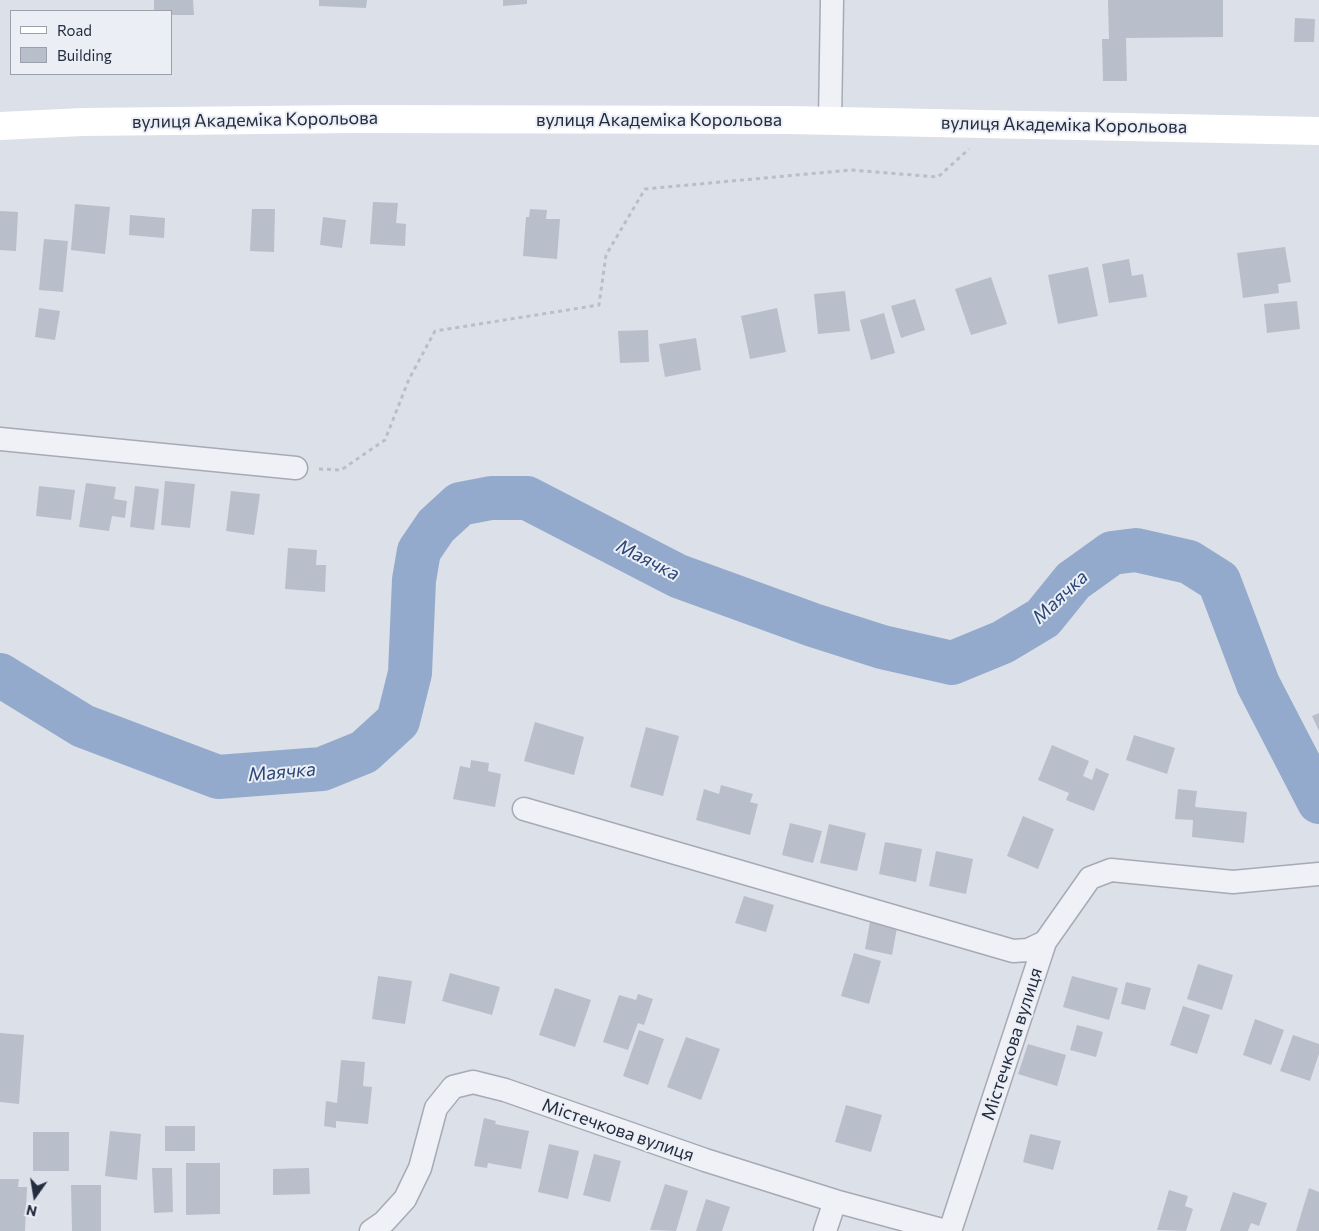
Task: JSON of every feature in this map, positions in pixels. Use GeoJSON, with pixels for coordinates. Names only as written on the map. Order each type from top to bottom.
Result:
{"type":"FeatureCollection","features":[{"type":"Feature","properties":{"kind":"main road","name":"вулиця Академіка Корольова"},"geometry":{"type":"LineString","coordinates":[[0,126],[82,122],[354,119],[830,120],[1319,130]]}},
{"type":"Feature","properties":{"kind":"street"},"geometry":{"type":"LineString","coordinates":[[830,120],[832,0]]}},
{"type":"Feature","properties":{"kind":"street"},"geometry":{"type":"LineString","coordinates":[[0,440],[296,468]]}},
{"type":"Feature","properties":{"kind":"street","name":"Містечкова вулиця"},"geometry":{"type":"LineString","coordinates":[[524,809],[1013,951],[1028,950],[1045,942]]}},
{"type":"Feature","properties":{"kind":"street","name":"Містечкова вулиця"},"geometry":{"type":"LineString","coordinates":[[950,1231],[1045,942],[1090,878],[1111,870],[1233,882],[1319,874]]}},
{"type":"Feature","properties":{"kind":"street","name":"Містечкова вулиця"},"geometry":{"type":"LineString","coordinates":[[371,1231],[384,1222],[405,1199],[420,1168],[436,1108],[453,1087],[473,1082],[505,1090],[705,1160],[835,1201],[946,1231]]}},
{"type":"Feature","properties":{"kind":"street"},"geometry":{"type":"LineString","coordinates":[[825,1231],[835,1201]]}},
{"type":"Feature","properties":{"kind":"path"},"geometry":{"type":"LineString","coordinates":[[296,468],[341,470],[385,440],[409,379],[435,331],[599,304],[606,255],[645,189],[851,170],[938,177],[994,124]]}},
{"type":"Feature","properties":{"kind":"building"},"geometry":{"type":"Polygon","coordinates":[[[154,0],[193,0],[194,15],[172,15],[172,10],[154,10],[154,0]]]}},
{"type":"Feature","properties":{"kind":"building"},"geometry":{"type":"Polygon","coordinates":[[[319,0],[367,0],[366,8],[319,6],[319,0]]]}},
{"type":"Feature","properties":{"kind":"building"},"geometry":{"type":"Polygon","coordinates":[[[503,0],[527,0],[527,4],[503,6],[503,0]]]}},
{"type":"Feature","properties":{"kind":"building"},"geometry":{"type":"Polygon","coordinates":[[[1108,0],[1223,0],[1223,37],[1126,38],[1127,81],[1103,81],[1102,39],[1109,39],[1108,0]]]}},
{"type":"Feature","properties":{"kind":"building"},"geometry":{"type":"Polygon","coordinates":[[[1295,18],[1315,19],[1314,42],[1294,42],[1295,18]]]}},
{"type":"Feature","properties":{"kind":"building"},"geometry":{"type":"Polygon","coordinates":[[[373,202],[398,203],[396,223],[406,224],[405,246],[370,244],[373,202]]]}},
{"type":"Feature","properties":{"kind":"building"},"geometry":{"type":"Polygon","coordinates":[[[75,204],[110,207],[105,254],[71,250],[75,204]]]}},
{"type":"Feature","properties":{"kind":"building"},"geometry":{"type":"Polygon","coordinates":[[[252,209],[275,209],[274,252],[250,251],[252,209]]]}},
{"type":"Feature","properties":{"kind":"building"},"geometry":{"type":"Polygon","coordinates":[[[530,209],[547,210],[546,219],[560,219],[557,259],[523,256],[526,217],[529,217],[530,209]]]}},
{"type":"Feature","properties":{"kind":"building"},"geometry":{"type":"Polygon","coordinates":[[[0,211],[18,212],[16,251],[0,250],[0,211]]]}},
{"type":"Feature","properties":{"kind":"building"},"geometry":{"type":"Polygon","coordinates":[[[130,215],[165,218],[164,238],[129,235],[130,215]]]}},
{"type":"Feature","properties":{"kind":"building"},"geometry":{"type":"Polygon","coordinates":[[[323,217],[346,220],[342,248],[320,245],[323,217]]]}},
{"type":"Feature","properties":{"kind":"building"},"geometry":{"type":"Polygon","coordinates":[[[44,239],[68,241],[63,292],[39,290],[44,239]]]}},
{"type":"Feature","properties":{"kind":"building"},"geometry":{"type":"Polygon","coordinates":[[[1285,247],[1291,282],[1278,284],[1279,293],[1243,298],[1237,253],[1285,247]]]}},
{"type":"Feature","properties":{"kind":"building"},"geometry":{"type":"Polygon","coordinates":[[[1129,259],[1132,276],[1143,274],[1147,297],[1109,303],[1102,264],[1129,259]]]}},
{"type":"Feature","properties":{"kind":"building"},"geometry":{"type":"Polygon","coordinates":[[[1088,267],[1098,316],[1058,324],[1048,275],[1088,267]]]}},
{"type":"Feature","properties":{"kind":"building"},"geometry":{"type":"Polygon","coordinates":[[[991,277],[1007,324],[971,335],[955,289],[991,277]]]}},
{"type":"Feature","properties":{"kind":"building"},"geometry":{"type":"Polygon","coordinates":[[[845,291],[850,331],[818,334],[814,294],[845,291]]]}},
{"type":"Feature","properties":{"kind":"building"},"geometry":{"type":"Polygon","coordinates":[[[915,299],[925,330],[901,338],[891,306],[915,299]]]}},
{"type":"Feature","properties":{"kind":"building"},"geometry":{"type":"Polygon","coordinates":[[[1297,301],[1300,329],[1267,333],[1264,304],[1297,301]]]}},
{"type":"Feature","properties":{"kind":"building"},"geometry":{"type":"Polygon","coordinates":[[[39,308],[60,311],[55,340],[35,337],[39,308]]]}},
{"type":"Feature","properties":{"kind":"building"},"geometry":{"type":"Polygon","coordinates":[[[777,308],[786,352],[750,359],[741,316],[777,308]]]}},
{"type":"Feature","properties":{"kind":"building"},"geometry":{"type":"Polygon","coordinates":[[[884,313],[895,353],[871,360],[860,320],[884,313]]]}},
{"type":"Feature","properties":{"kind":"building"},"geometry":{"type":"Polygon","coordinates":[[[648,330],[649,362],[620,363],[618,331],[648,330]]]}},
{"type":"Feature","properties":{"kind":"building"},"geometry":{"type":"Polygon","coordinates":[[[696,338],[701,370],[665,377],[659,344],[696,338]]]}},
{"type":"Feature","properties":{"kind":"building"},"geometry":{"type":"Polygon","coordinates":[[[165,481],[195,484],[190,528],[161,525],[165,481]]]}},
{"type":"Feature","properties":{"kind":"building"},"geometry":{"type":"Polygon","coordinates":[[[86,483],[116,487],[114,499],[127,501],[125,518],[112,516],[109,531],[79,527],[86,483]]]}},
{"type":"Feature","properties":{"kind":"building"},"geometry":{"type":"Polygon","coordinates":[[[39,486],[75,490],[71,520],[36,516],[39,486]]]}},
{"type":"Feature","properties":{"kind":"building"},"geometry":{"type":"Polygon","coordinates":[[[135,486],[159,489],[154,530],[130,527],[135,486]]]}},
{"type":"Feature","properties":{"kind":"building"},"geometry":{"type":"Polygon","coordinates":[[[231,491],[260,494],[254,535],[226,531],[231,491]]]}},
{"type":"Feature","properties":{"kind":"building"},"geometry":{"type":"Polygon","coordinates":[[[288,548],[317,550],[316,565],[326,565],[325,592],[285,589],[288,548]]]}},
{"type":"Feature","properties":{"kind":"building"},"geometry":{"type":"Polygon","coordinates":[[[1319,713],[1319,731],[1312,716],[1319,713]]]}},
{"type":"Feature","properties":{"kind":"building"},"geometry":{"type":"Polygon","coordinates":[[[535,722],[584,737],[574,775],[524,761],[535,722]]]}},
{"type":"Feature","properties":{"kind":"building"},"geometry":{"type":"Polygon","coordinates":[[[646,727],[679,736],[663,796],[630,787],[646,727]]]}},
{"type":"Feature","properties":{"kind":"building"},"geometry":{"type":"Polygon","coordinates":[[[1134,735],[1175,748],[1167,774],[1126,760],[1134,735]]]}},
{"type":"Feature","properties":{"kind":"building"},"geometry":{"type":"Polygon","coordinates":[[[1052,745],[1089,761],[1083,776],[1092,780],[1096,768],[1109,774],[1094,811],[1066,800],[1069,793],[1038,780],[1052,745]]]}},
{"type":"Feature","properties":{"kind":"building"},"geometry":{"type":"Polygon","coordinates":[[[471,760],[489,763],[488,771],[501,774],[495,807],[453,799],[460,766],[470,768],[471,760]]]}},
{"type":"Feature","properties":{"kind":"building"},"geometry":{"type":"Polygon","coordinates":[[[721,785],[753,794],[750,802],[758,804],[750,835],[696,820],[704,789],[719,794],[721,785]]]}},
{"type":"Feature","properties":{"kind":"building"},"geometry":{"type":"Polygon","coordinates":[[[1178,789],[1197,791],[1195,807],[1247,812],[1244,843],[1192,837],[1193,820],[1175,819],[1178,789]]]}},
{"type":"Feature","properties":{"kind":"building"},"geometry":{"type":"Polygon","coordinates":[[[1023,816],[1054,829],[1038,869],[1007,856],[1023,816]]]}},
{"type":"Feature","properties":{"kind":"building"},"geometry":{"type":"Polygon","coordinates":[[[790,823],[822,831],[813,863],[782,855],[790,823]]]}},
{"type":"Feature","properties":{"kind":"building"},"geometry":{"type":"Polygon","coordinates":[[[829,824],[866,833],[857,871],[820,863],[829,824]]]}},
{"type":"Feature","properties":{"kind":"building"},"geometry":{"type":"Polygon","coordinates":[[[885,842],[922,849],[916,882],[879,874],[885,842]]]}},
{"type":"Feature","properties":{"kind":"building"},"geometry":{"type":"Polygon","coordinates":[[[936,851],[973,859],[966,894],[929,886],[936,851]]]}},
{"type":"Feature","properties":{"kind":"building"},"geometry":{"type":"Polygon","coordinates":[[[744,896],[774,905],[766,932],[735,923],[744,896]]]}},
{"type":"Feature","properties":{"kind":"building"},"geometry":{"type":"Polygon","coordinates":[[[870,922],[897,928],[892,955],[865,949],[870,922]]]}},
{"type":"Feature","properties":{"kind":"building"},"geometry":{"type":"Polygon","coordinates":[[[854,953],[881,961],[869,1004],[841,996],[854,953]]]}},
{"type":"Feature","properties":{"kind":"building"},"geometry":{"type":"Polygon","coordinates":[[[1198,964],[1233,975],[1222,1010],[1187,999],[1198,964]]]}},
{"type":"Feature","properties":{"kind":"building"},"geometry":{"type":"Polygon","coordinates":[[[450,973],[500,987],[492,1015],[442,1001],[450,973]]]}},
{"type":"Feature","properties":{"kind":"building"},"geometry":{"type":"Polygon","coordinates":[[[378,976],[412,981],[405,1024],[372,1019],[378,976]]]}},
{"type":"Feature","properties":{"kind":"building"},"geometry":{"type":"Polygon","coordinates":[[[1072,976],[1118,988],[1109,1020],[1063,1007],[1072,976]]]}},
{"type":"Feature","properties":{"kind":"building"},"geometry":{"type":"Polygon","coordinates":[[[1126,982],[1151,988],[1145,1010],[1121,1004],[1126,982]]]}},
{"type":"Feature","properties":{"kind":"building"},"geometry":{"type":"Polygon","coordinates":[[[555,988],[591,1000],[575,1047],[539,1035],[555,988]]]}},
{"type":"Feature","properties":{"kind":"building"},"geometry":{"type":"Polygon","coordinates":[[[638,994],[653,999],[644,1025],[638,1023],[628,1050],[603,1042],[619,995],[636,1000],[638,994]]]}},
{"type":"Feature","properties":{"kind":"building"},"geometry":{"type":"Polygon","coordinates":[[[1183,1006],[1210,1015],[1197,1054],[1170,1045],[1183,1006]]]}},
{"type":"Feature","properties":{"kind":"building"},"geometry":{"type":"Polygon","coordinates":[[[1255,1019],[1284,1030],[1271,1065],[1243,1055],[1255,1019]]]}},
{"type":"Feature","properties":{"kind":"building"},"geometry":{"type":"Polygon","coordinates":[[[1077,1025],[1103,1032],[1096,1057],[1070,1050],[1077,1025]]]}},
{"type":"Feature","properties":{"kind":"building"},"geometry":{"type":"Polygon","coordinates":[[[639,1030],[664,1039],[648,1085],[623,1076],[639,1030]]]}},
{"type":"Feature","properties":{"kind":"building"},"geometry":{"type":"Polygon","coordinates":[[[0,1033],[24,1035],[19,1104],[0,1102],[0,1033]]]}},
{"type":"Feature","properties":{"kind":"building"},"geometry":{"type":"Polygon","coordinates":[[[1293,1035],[1319,1044],[1319,1054],[1310,1081],[1280,1071],[1293,1035]]]}},
{"type":"Feature","properties":{"kind":"building"},"geometry":{"type":"Polygon","coordinates":[[[686,1037],[720,1049],[701,1100],[667,1087],[686,1037]]]}},
{"type":"Feature","properties":{"kind":"building"},"geometry":{"type":"Polygon","coordinates":[[[1028,1044],[1066,1055],[1057,1086],[1018,1074],[1028,1044]]]}},
{"type":"Feature","properties":{"kind":"building"},"geometry":{"type":"Polygon","coordinates":[[[341,1060],[365,1062],[363,1086],[372,1087],[368,1124],[336,1121],[336,1128],[324,1126],[326,1101],[337,1103],[341,1060]]]}},
{"type":"Feature","properties":{"kind":"building"},"geometry":{"type":"Polygon","coordinates":[[[846,1105],[882,1115],[871,1152],[835,1142],[846,1105]]]}},
{"type":"Feature","properties":{"kind":"building"},"geometry":{"type":"Polygon","coordinates":[[[484,1118],[496,1121],[495,1124],[529,1131],[521,1169],[488,1163],[487,1168],[474,1166],[484,1118]]]}},
{"type":"Feature","properties":{"kind":"building"},"geometry":{"type":"Polygon","coordinates":[[[165,1126],[195,1126],[195,1151],[165,1151],[165,1126]]]}},
{"type":"Feature","properties":{"kind":"building"},"geometry":{"type":"Polygon","coordinates":[[[110,1131],[141,1134],[137,1180],[105,1176],[110,1131]]]}},
{"type":"Feature","properties":{"kind":"building"},"geometry":{"type":"Polygon","coordinates":[[[33,1132],[69,1132],[69,1171],[33,1171],[33,1132]]]}},
{"type":"Feature","properties":{"kind":"building"},"geometry":{"type":"Polygon","coordinates":[[[1030,1134],[1061,1141],[1053,1170],[1023,1162],[1030,1134]]]}},
{"type":"Feature","properties":{"kind":"building"},"geometry":{"type":"Polygon","coordinates":[[[549,1144],[579,1151],[568,1199],[538,1192],[549,1144]]]}},
{"type":"Feature","properties":{"kind":"building"},"geometry":{"type":"Polygon","coordinates":[[[594,1154],[621,1161],[610,1202],[583,1195],[594,1154]]]}},
{"type":"Feature","properties":{"kind":"building"},"geometry":{"type":"Polygon","coordinates":[[[186,1163],[220,1163],[220,1214],[186,1215],[186,1163]]]}},
{"type":"Feature","properties":{"kind":"building"},"geometry":{"type":"Polygon","coordinates":[[[152,1168],[172,1168],[173,1212],[154,1213],[152,1168]]]}},
{"type":"Feature","properties":{"kind":"building"},"geometry":{"type":"Polygon","coordinates":[[[309,1168],[310,1194],[273,1195],[273,1169],[309,1168]]]}},
{"type":"Feature","properties":{"kind":"building"},"geometry":{"type":"Polygon","coordinates":[[[0,1179],[19,1179],[18,1187],[27,1187],[25,1231],[0,1231],[0,1179]]]}},
{"type":"Feature","properties":{"kind":"building"},"geometry":{"type":"Polygon","coordinates":[[[665,1184],[688,1191],[676,1231],[650,1230],[665,1184]]]}},
{"type":"Feature","properties":{"kind":"building"},"geometry":{"type":"Polygon","coordinates":[[[71,1185],[101,1185],[101,1231],[72,1231],[71,1185]]]}},
{"type":"Feature","properties":{"kind":"building"},"geometry":{"type":"Polygon","coordinates":[[[1309,1188],[1319,1192],[1319,1231],[1296,1231],[1309,1188]]]}},
{"type":"Feature","properties":{"kind":"building"},"geometry":{"type":"Polygon","coordinates":[[[1169,1190],[1188,1196],[1185,1206],[1193,1209],[1186,1231],[1157,1230],[1169,1190]]]}},
{"type":"Feature","properties":{"kind":"building"},"geometry":{"type":"Polygon","coordinates":[[[1233,1192],[1267,1203],[1259,1226],[1251,1223],[1248,1231],[1220,1231],[1233,1192]]]}},
{"type":"Feature","properties":{"kind":"building"},"geometry":{"type":"Polygon","coordinates":[[[706,1199],[730,1207],[722,1231],[696,1231],[706,1199]]]}},
{"type":"Feature","properties":{"kind":"waterway","name":"Маячка"},"geometry":{"type":"LineString","coordinates":[[0,675],[83,726],[218,777],[322,769],[364,752],[398,721],[410,673],[414,580],[419,551],[436,526],[460,504],[491,498],[527,498],[678,576],[813,625],[882,647],[952,663],[1003,642],[1043,618],[1073,581],[1112,553],[1136,550],[1189,562],[1219,581],[1258,684],[1319,802]]}}]}
